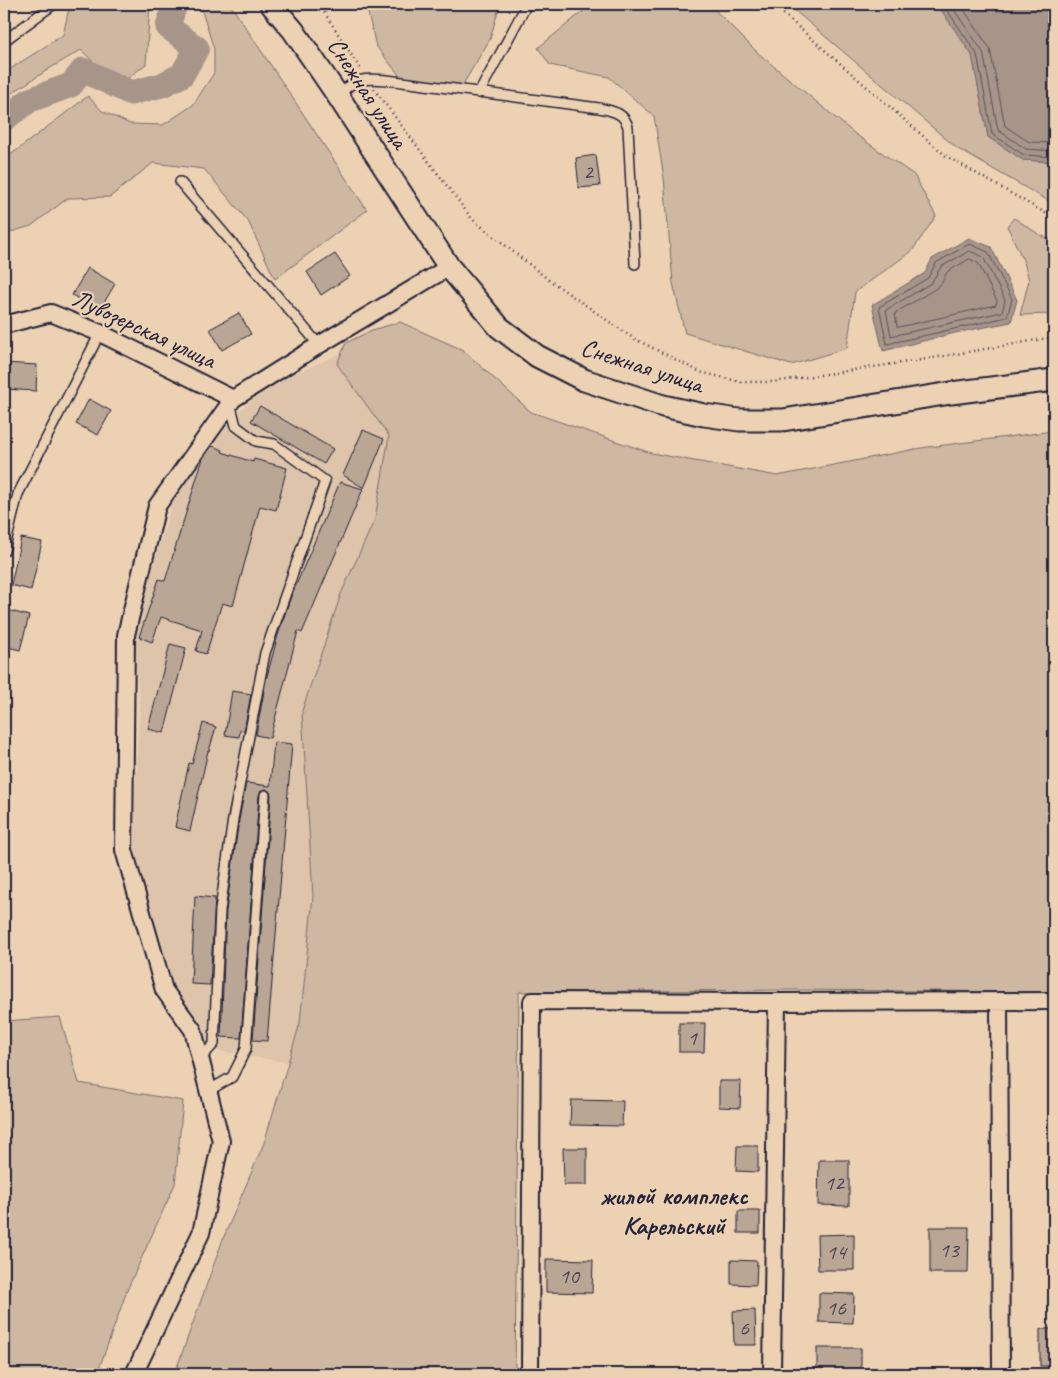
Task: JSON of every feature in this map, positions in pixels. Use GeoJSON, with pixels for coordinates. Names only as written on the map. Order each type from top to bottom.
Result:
{"type":"FeatureCollection","features":[{"type":"Feature","properties":{"kind":"street","name":"Снежная улица"},"geometry":{"type":"LineString","coordinates":[[271,4],[293,30],[338,96],[449,267],[499,327],[537,356],[584,380],[618,393],[663,406],[739,420],[783,420],[951,393],[1054,380]]}},
{"type":"Feature","properties":{"kind":"street"},"geometry":{"type":"LineString","coordinates":[[134,1374],[201,1233],[221,1141],[193,1030],[164,990],[124,850],[126,636],[157,506],[232,401],[319,345],[449,267]]}},
{"type":"Feature","properties":{"kind":"street","name":"Лувозерская улица"},"geometry":{"type":"LineString","coordinates":[[4,325],[51,313],[100,333],[232,401]]}},
{"type":"Feature","properties":{"kind":"street"},"geometry":{"type":"LineString","coordinates":[[530,1374],[532,1001],[1054,1001]]}},
{"type":"Feature","properties":{"kind":"street"},"geometry":{"type":"LineString","coordinates":[[772,1374],[777,1002]]}},
{"type":"Feature","properties":{"kind":"street"},"geometry":{"type":"LineString","coordinates":[[999,1002],[1000,1374]]}},
{"type":"Feature","properties":{"kind":"lane"},"geometry":{"type":"LineString","coordinates":[[4,41],[54,4]]}},
{"type":"Feature","properties":{"kind":"lane"},"geometry":{"type":"LineString","coordinates":[[479,93],[527,4]]}},
{"type":"Feature","properties":{"kind":"lane"},"geometry":{"type":"LineString","coordinates":[[338,96],[348,86],[366,78],[614,111],[622,116],[628,127],[635,264]]}},
{"type":"Feature","properties":{"kind":"lane"},"geometry":{"type":"LineString","coordinates":[[180,182],[319,345]]}},
{"type":"Feature","properties":{"kind":"lane"},"geometry":{"type":"LineString","coordinates":[[4,552],[18,494],[100,333]]}},
{"type":"Feature","properties":{"kind":"lane"},"geometry":{"type":"LineString","coordinates":[[200,1060],[214,1044],[220,910],[233,819],[265,653],[325,481],[274,444],[256,441],[236,426],[232,401]]}},
{"type":"Feature","properties":{"kind":"lane"},"geometry":{"type":"LineString","coordinates":[[208,1091],[232,1077],[246,1049],[265,794]]}},
{"type":"Feature","properties":{"kind":"path"},"geometry":{"type":"LineString","coordinates":[[772,4],[946,156],[1054,218]]}},
{"type":"Feature","properties":{"kind":"shaded area"},"geometry":{"type":"Polygon","coordinates":[[[70,4],[150,4],[146,64],[127,79],[100,68],[81,50],[4,98],[4,73],[63,35],[70,4]]]}},
{"type":"Feature","properties":{"kind":"shaded area"},"geometry":{"type":"Polygon","coordinates":[[[212,4],[230,4],[367,210],[275,279],[248,221],[204,169],[153,163],[110,197],[68,198],[31,226],[4,234],[4,160],[88,96],[102,111],[130,124],[163,125],[193,105],[214,73],[214,49],[201,8],[212,4]]]}},
{"type":"Feature","properties":{"kind":"shaded area"},"geometry":{"type":"Polygon","coordinates":[[[363,4],[500,4],[490,39],[462,86],[403,80],[376,46],[367,9],[363,4]]]}},
{"type":"Feature","properties":{"kind":"shaded area"},"geometry":{"type":"Polygon","coordinates":[[[592,4],[709,4],[758,53],[855,134],[914,175],[936,216],[912,251],[855,292],[847,348],[791,365],[685,333],[673,283],[664,178],[654,116],[609,77],[550,65],[538,48],[592,4]]]}},
{"type":"Feature","properties":{"kind":"shaded area"},"geometry":{"type":"Polygon","coordinates":[[[787,4],[937,4],[972,55],[988,137],[1023,160],[1054,162],[1054,204],[958,149],[787,4]]]}},
{"type":"Feature","properties":{"kind":"shaded area"},"geometry":{"type":"Polygon","coordinates":[[[1014,218],[1040,235],[1054,241],[1054,314],[1020,315],[1029,280],[1024,262],[1007,226],[1014,218]]]}},
{"type":"Feature","properties":{"kind":"shaded area"},"geometry":{"type":"Polygon","coordinates":[[[400,322],[463,350],[531,412],[651,453],[777,476],[921,448],[1054,431],[1054,992],[791,990],[519,992],[515,1374],[180,1374],[176,1370],[223,1239],[264,1143],[300,1023],[313,896],[302,711],[341,594],[375,519],[389,436],[337,364],[346,343],[372,330],[400,322]]]}},
{"type":"Feature","properties":{"kind":"shaded area"},"geometry":{"type":"Polygon","coordinates":[[[342,353],[391,429],[296,1064],[203,1048],[166,982],[133,846],[140,702],[133,634],[172,504],[202,446],[235,414],[276,382],[342,353]]]}},
{"type":"Feature","properties":{"kind":"shaded area"},"geometry":{"type":"Polygon","coordinates":[[[60,1017],[79,1083],[183,1101],[175,1184],[128,1288],[97,1374],[4,1374],[4,1021],[60,1017]]]}},
{"type":"Feature","properties":{"kind":"water"},"geometry":{"type":"Polygon","coordinates":[[[937,4],[1054,4],[1054,162],[1023,160],[988,137],[972,55],[937,4]]]}},
{"type":"Feature","properties":{"kind":"water"},"geometry":{"type":"Polygon","coordinates":[[[969,238],[991,247],[1017,300],[1011,322],[955,333],[883,351],[872,305],[925,273],[932,259],[969,238]]]}},
{"type":"Feature","properties":{"kind":"building"},"geometry":{"type":"Polygon","coordinates":[[[596,155],[600,186],[579,188],[576,158],[596,155]]]}},
{"type":"Feature","properties":{"kind":"building"},"geometry":{"type":"Polygon","coordinates":[[[335,254],[350,276],[321,295],[307,272],[335,254]]]}},
{"type":"Feature","properties":{"kind":"building"},"geometry":{"type":"Polygon","coordinates":[[[88,268],[115,284],[99,311],[72,295],[88,268]]]}},
{"type":"Feature","properties":{"kind":"building"},"geometry":{"type":"Polygon","coordinates":[[[239,313],[251,334],[222,350],[210,329],[239,313]]]}},
{"type":"Feature","properties":{"kind":"building"},"geometry":{"type":"Polygon","coordinates":[[[4,363],[37,365],[36,391],[4,389],[4,363]]]}},
{"type":"Feature","properties":{"kind":"building"},"geometry":{"type":"Polygon","coordinates":[[[89,399],[111,411],[98,435],[76,424],[89,399]]]}},
{"type":"Feature","properties":{"kind":"building"},"geometry":{"type":"Polygon","coordinates":[[[260,406],[333,449],[324,464],[251,421],[260,406]]]}},
{"type":"Feature","properties":{"kind":"building"},"geometry":{"type":"Polygon","coordinates":[[[363,430],[384,439],[364,488],[343,475],[363,430]]]}},
{"type":"Feature","properties":{"kind":"building"},"geometry":{"type":"Polygon","coordinates":[[[212,446],[223,450],[222,452],[253,462],[254,459],[287,468],[276,510],[260,506],[233,606],[222,603],[206,654],[196,651],[202,630],[161,617],[152,642],[139,637],[159,579],[165,581],[203,458],[212,446]]]}},
{"type":"Feature","properties":{"kind":"building"},"geometry":{"type":"Polygon","coordinates":[[[340,482],[363,489],[302,633],[298,631],[270,738],[256,735],[266,680],[278,635],[290,599],[340,482]]]}},
{"type":"Feature","properties":{"kind":"building"},"geometry":{"type":"Polygon","coordinates":[[[21,538],[42,542],[31,590],[11,585],[21,538]]]}},
{"type":"Feature","properties":{"kind":"building"},"geometry":{"type":"Polygon","coordinates":[[[4,609],[29,616],[20,650],[4,646],[4,609]]]}},
{"type":"Feature","properties":{"kind":"building"},"geometry":{"type":"Polygon","coordinates":[[[170,644],[186,648],[164,733],[148,729],[170,644]]]}},
{"type":"Feature","properties":{"kind":"building"},"geometry":{"type":"Polygon","coordinates":[[[232,691],[251,694],[244,731],[240,730],[239,737],[225,735],[232,691]]]}},
{"type":"Feature","properties":{"kind":"building"},"geometry":{"type":"Polygon","coordinates":[[[203,723],[216,727],[208,751],[190,831],[175,827],[189,763],[192,764],[203,723]]]}},
{"type":"Feature","properties":{"kind":"building"},"geometry":{"type":"Polygon","coordinates":[[[274,742],[292,744],[267,1041],[253,1040],[271,795],[266,789],[262,790],[259,795],[241,1038],[221,1037],[226,911],[239,820],[246,783],[270,786],[274,742]]]}},
{"type":"Feature","properties":{"kind":"building"},"geometry":{"type":"Polygon","coordinates":[[[195,896],[215,898],[210,985],[191,984],[195,896]]]}},
{"type":"Feature","properties":{"kind":"building"},"geometry":{"type":"Polygon","coordinates":[[[679,1023],[705,1023],[704,1052],[679,1052],[679,1023]]]}},
{"type":"Feature","properties":{"kind":"building"},"geometry":{"type":"Polygon","coordinates":[[[719,1081],[741,1081],[740,1108],[719,1107],[719,1081]]]}},
{"type":"Feature","properties":{"kind":"building"},"geometry":{"type":"Polygon","coordinates":[[[571,1100],[623,1101],[622,1126],[570,1125],[571,1100]]]}},
{"type":"Feature","properties":{"kind":"building"},"geometry":{"type":"Polygon","coordinates":[[[737,1146],[758,1146],[758,1172],[736,1171],[737,1146]]]}},
{"type":"Feature","properties":{"kind":"building"},"geometry":{"type":"Polygon","coordinates":[[[563,1148],[587,1148],[587,1185],[564,1185],[563,1148]]]}},
{"type":"Feature","properties":{"kind":"building"},"geometry":{"type":"Polygon","coordinates":[[[819,1160],[849,1160],[849,1206],[818,1205],[819,1160]]]}},
{"type":"Feature","properties":{"kind":"building"},"geometry":{"type":"Polygon","coordinates":[[[738,1211],[760,1211],[760,1233],[738,1233],[738,1211]]]}},
{"type":"Feature","properties":{"kind":"building"},"geometry":{"type":"Polygon","coordinates":[[[930,1227],[969,1227],[968,1273],[930,1273],[930,1227]]]}},
{"type":"Feature","properties":{"kind":"building"},"geometry":{"type":"Polygon","coordinates":[[[854,1234],[854,1270],[818,1270],[817,1235],[854,1234]]]}},
{"type":"Feature","properties":{"kind":"building"},"geometry":{"type":"Polygon","coordinates":[[[546,1259],[593,1260],[592,1293],[546,1292],[546,1259]]]}},
{"type":"Feature","properties":{"kind":"building"},"geometry":{"type":"Polygon","coordinates":[[[731,1260],[757,1261],[756,1285],[731,1284],[731,1260]]]}},
{"type":"Feature","properties":{"kind":"building"},"geometry":{"type":"Polygon","coordinates":[[[819,1293],[854,1294],[853,1323],[819,1322],[819,1293]]]}},
{"type":"Feature","properties":{"kind":"building"},"geometry":{"type":"Polygon","coordinates":[[[755,1310],[756,1345],[734,1345],[733,1311],[755,1310]]]}},
{"type":"Feature","properties":{"kind":"building"},"geometry":{"type":"Polygon","coordinates":[[[1040,1329],[1054,1329],[1054,1366],[1040,1366],[1040,1329]]]}},
{"type":"Feature","properties":{"kind":"building"},"geometry":{"type":"Polygon","coordinates":[[[817,1348],[861,1348],[861,1374],[817,1374],[817,1348]]]}},
{"type":"Feature","properties":{"kind":"waterway"},"geometry":{"type":"LineString","coordinates":[[4,119],[30,100],[71,85],[83,70],[131,93],[162,85],[182,75],[197,48],[168,27],[175,4]]}},
{"type":"Feature","properties":{"kind":"district","name":"жилой комплекс Карельский"},"geometry":{"type":"Point","coordinates":[674,1210]}}]}
